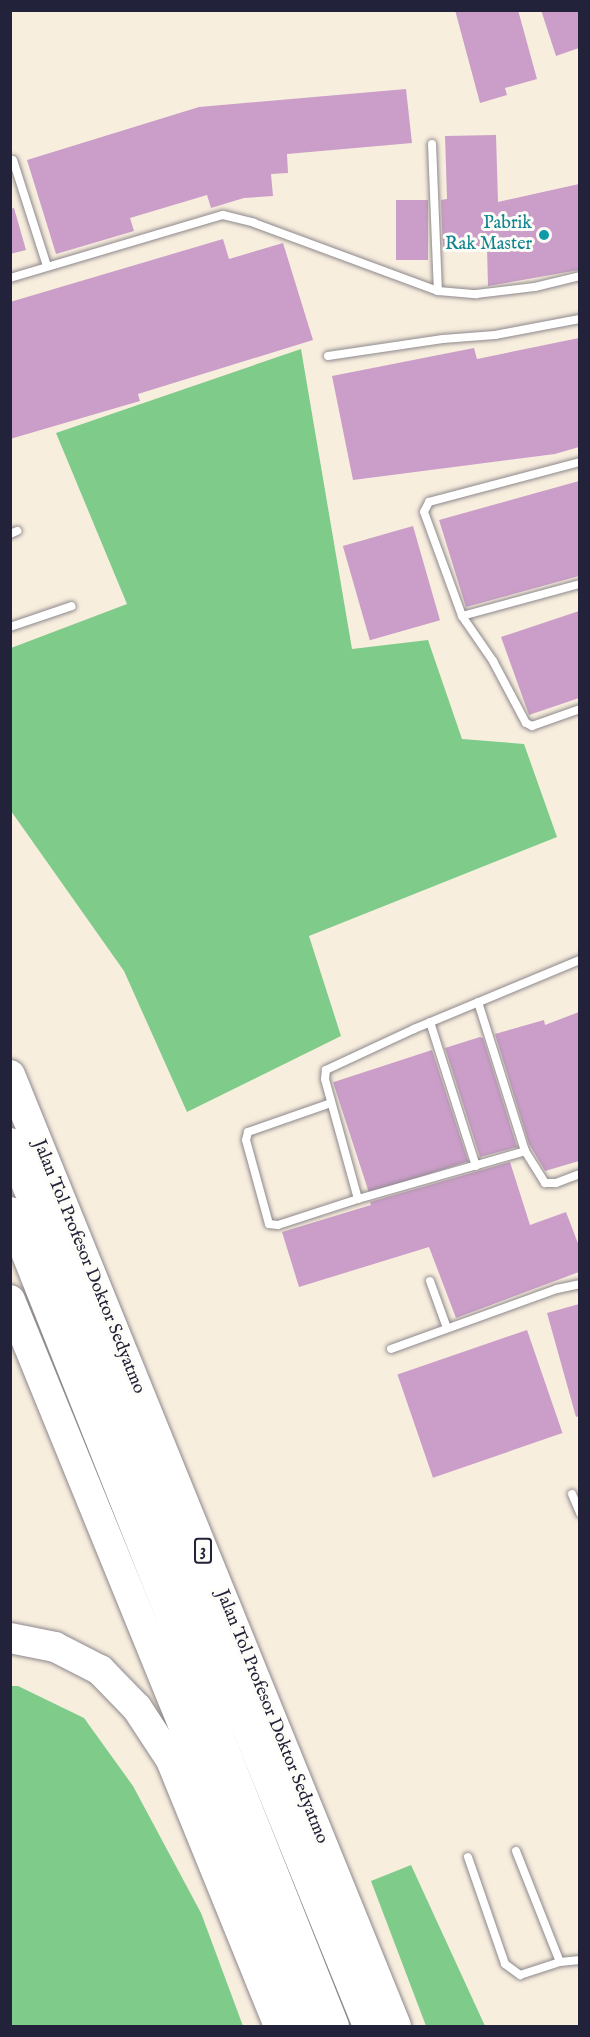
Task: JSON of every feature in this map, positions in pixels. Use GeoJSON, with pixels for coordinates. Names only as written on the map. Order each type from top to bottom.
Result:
{"type":"FeatureCollection","features":[{"type":"Feature","properties":{"kind":"highway","name":"Jalan Tol Profesor Doktor Sedyatmo"},"geometry":{"type":"LineString","coordinates":[[10,1075],[396,2026]]}},
{"type":"Feature","properties":{"kind":"highway","name":"Jalan Tol Profesor Doktor Sedyatmo"},"geometry":{"type":"LineString","coordinates":[[10,1143],[368,2026]]}},
{"type":"Feature","properties":{"kind":"highway"},"geometry":{"type":"LineString","coordinates":[[10,1212],[334,2026]]}},
{"type":"Feature","properties":{"kind":"highway"},"geometry":{"type":"LineString","coordinates":[[10,1300],[306,2026]]}},
{"type":"Feature","properties":{"kind":"highway"},"geometry":{"type":"LineString","coordinates":[[10,1638],[55,1647],[100,1670],[137,1708],[171,1760],[279,2026]]}},
{"type":"Feature","properties":{"kind":"lane"},"geometry":{"type":"LineString","coordinates":[[432,144],[438,291]]}},
{"type":"Feature","properties":{"kind":"lane"},"geometry":{"type":"LineString","coordinates":[[13,160],[47,266]]}},
{"type":"Feature","properties":{"kind":"lane"},"geometry":{"type":"LineString","coordinates":[[10,278],[223,215],[254,223],[438,291],[476,294],[523,289],[579,276]]}},
{"type":"Feature","properties":{"kind":"lane"},"geometry":{"type":"LineString","coordinates":[[328,356],[443,339],[495,335],[579,319]]}},
{"type":"Feature","properties":{"kind":"lane"},"geometry":{"type":"LineString","coordinates":[[579,462],[429,502],[424,512],[462,616],[493,661],[526,723],[532,726],[579,709]]}},
{"type":"Feature","properties":{"kind":"lane"},"geometry":{"type":"LineString","coordinates":[[462,616],[579,584]]}},
{"type":"Feature","properties":{"kind":"lane"},"geometry":{"type":"LineString","coordinates":[[10,627],[72,606]]}},
{"type":"Feature","properties":{"kind":"lane"},"geometry":{"type":"LineString","coordinates":[[358,1199],[325,1079],[326,1070],[430,1022],[579,960]]}},
{"type":"Feature","properties":{"kind":"lane"},"geometry":{"type":"LineString","coordinates":[[478,1002],[525,1151],[545,1183],[556,1183],[579,1174]]}},
{"type":"Feature","properties":{"kind":"lane"},"geometry":{"type":"LineString","coordinates":[[430,1022],[476,1166]]}},
{"type":"Feature","properties":{"kind":"lane"},"geometry":{"type":"LineString","coordinates":[[331,1103],[248,1132],[246,1140],[266,1221],[278,1225],[358,1199],[525,1151]]}},
{"type":"Feature","properties":{"kind":"lane"},"geometry":{"type":"LineString","coordinates":[[430,1281],[447,1328]]}},
{"type":"Feature","properties":{"kind":"lane"},"geometry":{"type":"LineString","coordinates":[[391,1349],[557,1289],[579,1284]]}},
{"type":"Feature","properties":{"kind":"lane"},"geometry":{"type":"LineString","coordinates":[[572,1494],[579,1513]]}},
{"type":"Feature","properties":{"kind":"lane"},"geometry":{"type":"LineString","coordinates":[[516,1851],[560,1962]]}},
{"type":"Feature","properties":{"kind":"lane"},"geometry":{"type":"LineString","coordinates":[[468,1857],[505,1964],[520,1975],[560,1962],[579,1960]]}},
{"type":"Feature","properties":{"kind":"green space"},"geometry":{"type":"Polygon","coordinates":[[[301,349],[352,649],[428,640],[462,739],[524,744],[557,837],[309,936],[341,1036],[187,1112],[124,971],[11,811],[11,648],[127,604],[56,433],[301,349]]]}},
{"type":"Feature","properties":{"kind":"green space"},"geometry":{"type":"Polygon","coordinates":[[[11,1686],[18,1686],[84,1718],[133,1786],[201,1913],[243,2026],[11,2026],[11,1686]]]}},
{"type":"Feature","properties":{"kind":"green space"},"geometry":{"type":"Polygon","coordinates":[[[411,1865],[485,2026],[426,2026],[371,1881],[411,1865]]]}},
{"type":"Feature","properties":{"kind":"building"},"geometry":{"type":"Polygon","coordinates":[[[455,10],[518,10],[537,79],[505,88],[507,95],[480,103],[455,10]]]}},
{"type":"Feature","properties":{"kind":"building"},"geometry":{"type":"Polygon","coordinates":[[[541,10],[579,10],[579,48],[556,56],[541,10]]]}},
{"type":"Feature","properties":{"kind":"building"},"geometry":{"type":"Polygon","coordinates":[[[406,89],[412,143],[287,154],[288,173],[271,174],[273,196],[244,198],[211,208],[207,195],[130,218],[134,231],[56,254],[27,160],[199,107],[406,89]]]}},
{"type":"Feature","properties":{"kind":"building"},"geometry":{"type":"Polygon","coordinates":[[[496,135],[498,202],[579,184],[579,270],[488,286],[487,247],[443,249],[441,200],[447,199],[445,136],[496,135]]]}},
{"type":"Feature","properties":{"kind":"building"},"geometry":{"type":"Polygon","coordinates":[[[396,200],[428,200],[428,260],[396,260],[396,200]]]}},
{"type":"Feature","properties":{"kind":"building"},"geometry":{"type":"Polygon","coordinates":[[[14,208],[26,250],[10,254],[10,209],[14,208]]]}},
{"type":"Feature","properties":{"kind":"building"},"geometry":{"type":"Polygon","coordinates":[[[223,239],[229,259],[283,243],[313,340],[138,394],[140,401],[10,439],[10,302],[223,239]]]}},
{"type":"Feature","properties":{"kind":"building"},"geometry":{"type":"Polygon","coordinates":[[[579,338],[579,447],[555,454],[353,480],[332,376],[474,348],[477,359],[579,338]]]}},
{"type":"Feature","properties":{"kind":"building"},"geometry":{"type":"Polygon","coordinates":[[[579,481],[579,576],[466,607],[439,520],[579,481]]]}},
{"type":"Feature","properties":{"kind":"building"},"geometry":{"type":"Polygon","coordinates":[[[413,526],[440,620],[370,640],[343,546],[413,526]]]}},
{"type":"Feature","properties":{"kind":"building"},"geometry":{"type":"Polygon","coordinates":[[[579,611],[579,698],[529,715],[501,637],[579,611]]]}},
{"type":"Feature","properties":{"kind":"building"},"geometry":{"type":"Polygon","coordinates":[[[579,1012],[579,1161],[545,1171],[529,1144],[495,1034],[544,1020],[545,1025],[579,1012]]]}},
{"type":"Feature","properties":{"kind":"building"},"geometry":{"type":"Polygon","coordinates":[[[483,1038],[517,1147],[480,1157],[445,1048],[483,1038]]]}},
{"type":"Feature","properties":{"kind":"building"},"geometry":{"type":"Polygon","coordinates":[[[432,1050],[468,1161],[369,1193],[333,1082],[432,1050]]]}},
{"type":"Feature","properties":{"kind":"building"},"geometry":{"type":"Polygon","coordinates":[[[510,1162],[530,1225],[566,1212],[579,1246],[579,1272],[456,1318],[429,1247],[299,1287],[282,1232],[371,1205],[370,1202],[510,1162]]]}},
{"type":"Feature","properties":{"kind":"building"},"geometry":{"type":"Polygon","coordinates":[[[579,1304],[579,1416],[576,1417],[547,1313],[579,1304]]]}},
{"type":"Feature","properties":{"kind":"building"},"geometry":{"type":"Polygon","coordinates":[[[527,1330],[562,1433],[433,1478],[397,1375],[527,1330]]]}},
{"type":"Feature","properties":{"kind":"place","name":"Pabrik Rak Master"},"geometry":{"type":"Point","coordinates":[544,235]}}]}
